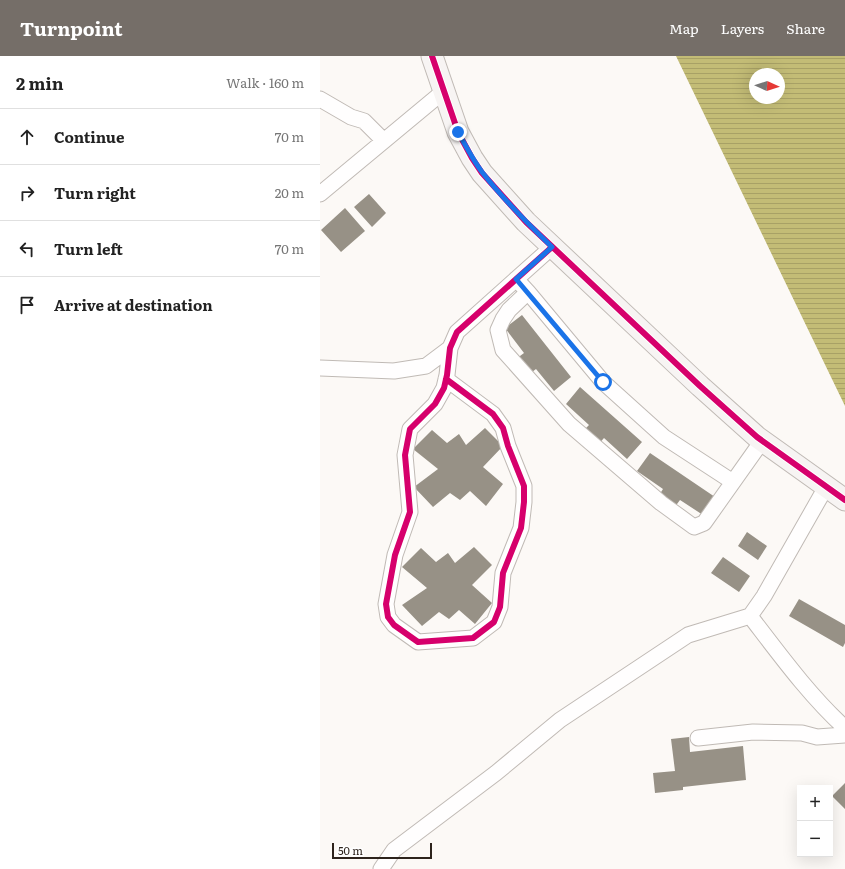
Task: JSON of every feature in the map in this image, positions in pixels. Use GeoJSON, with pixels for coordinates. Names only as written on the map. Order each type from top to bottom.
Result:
{"type":"FeatureCollection","features":[{"type":"Feature","properties":{"kind":"street"},"geometry":{"type":"LineString","coordinates":[[432,56],[458,132],[479,168],[526,222],[700,386],[762,441],[845,500]]}},
{"type":"Feature","properties":{"kind":"street"},"geometry":{"type":"LineString","coordinates":[[320,194],[444,91]]}},
{"type":"Feature","properties":{"kind":"street"},"geometry":{"type":"LineString","coordinates":[[320,99],[351,117],[364,122],[384,141]]}},
{"type":"Feature","properties":{"kind":"street"},"geometry":{"type":"LineString","coordinates":[[446,379],[493,414],[503,428],[508,446],[524,486],[521,528],[503,573],[500,607],[494,622],[473,638],[418,642],[394,625],[388,618],[386,604],[395,556],[410,512],[405,455],[410,429],[435,404],[444,388],[450,348],[457,332],[552,247]]}},
{"type":"Feature","properties":{"kind":"street"},"geometry":{"type":"LineString","coordinates":[[516,279],[603,382],[664,437],[733,482]]}},
{"type":"Feature","properties":{"kind":"street"},"geometry":{"type":"LineString","coordinates":[[528,292],[509,310],[498,330],[503,350],[569,424],[661,503],[694,526],[704,523],[762,441]]}},
{"type":"Feature","properties":{"kind":"street"},"geometry":{"type":"LineString","coordinates":[[320,368],[394,371],[426,366],[450,348]]}},
{"type":"Feature","properties":{"kind":"street"},"geometry":{"type":"LineString","coordinates":[[381,869],[394,850],[496,772],[560,720],[688,636],[750,616],[764,596],[826,487]]}},
{"type":"Feature","properties":{"kind":"street"},"geometry":{"type":"LineString","coordinates":[[750,616],[784,662],[825,710],[845,728]]}},
{"type":"Feature","properties":{"kind":"street"},"geometry":{"type":"LineString","coordinates":[[698,738],[753,732],[802,733],[817,737],[845,735]]}},
{"type":"Feature","properties":{"kind":"shaded area"},"geometry":{"type":"Polygon","coordinates":[[[676,56],[845,56],[845,406],[676,56]]]}},
{"type":"Feature","properties":{"kind":"building"},"geometry":{"type":"Polygon","coordinates":[[[369,194],[386,213],[372,227],[354,207],[369,194]]]}},
{"type":"Feature","properties":{"kind":"building"},"geometry":{"type":"Polygon","coordinates":[[[345,208],[365,231],[341,252],[321,230],[345,208]]]}},
{"type":"Feature","properties":{"kind":"building"},"geometry":{"type":"Polygon","coordinates":[[[522,315],[571,377],[554,391],[536,369],[528,375],[516,359],[524,353],[505,328],[522,315]]]}},
{"type":"Feature","properties":{"kind":"building"},"geometry":{"type":"Polygon","coordinates":[[[580,387],[642,442],[627,459],[604,438],[597,446],[582,432],[589,425],[566,404],[580,387]]]}},
{"type":"Feature","properties":{"kind":"building"},"geometry":{"type":"Polygon","coordinates":[[[485,428],[503,446],[483,467],[503,484],[486,506],[470,491],[460,500],[450,493],[433,507],[414,487],[438,469],[413,449],[432,430],[447,443],[459,434],[466,445],[485,428]]]}},
{"type":"Feature","properties":{"kind":"building"},"geometry":{"type":"Polygon","coordinates":[[[650,453],[715,497],[703,515],[680,500],[674,508],[658,497],[663,489],[637,471],[650,453]]]}},
{"type":"Feature","properties":{"kind":"building"},"geometry":{"type":"Polygon","coordinates":[[[747,532],[767,546],[758,560],[738,546],[747,532]]]}},
{"type":"Feature","properties":{"kind":"building"},"geometry":{"type":"Polygon","coordinates":[[[474,547],[492,565],[472,585],[492,603],[475,624],[459,610],[449,619],[439,612],[422,626],[402,605],[427,588],[402,567],[421,548],[436,562],[448,553],[455,563],[474,547]]]}},
{"type":"Feature","properties":{"kind":"building"},"geometry":{"type":"Polygon","coordinates":[[[723,557],[750,576],[739,592],[711,573],[723,557]]]}},
{"type":"Feature","properties":{"kind":"building"},"geometry":{"type":"Polygon","coordinates":[[[799,599],[845,625],[845,643],[843,647],[789,616],[799,599]]]}},
{"type":"Feature","properties":{"kind":"building"},"geometry":{"type":"Polygon","coordinates":[[[689,737],[690,752],[743,746],[746,780],[683,787],[683,790],[655,793],[653,773],[675,771],[671,739],[689,737]]]}},
{"type":"Feature","properties":{"kind":"building"},"geometry":{"type":"Polygon","coordinates":[[[845,783],[845,809],[833,797],[833,795],[845,783]]]}},
{"type":"Feature","properties":{"kind":"cycle path"},"geometry":{"type":"LineString","coordinates":[[432,56],[458,132],[472,158],[482,173],[526,222],[700,386],[757,437],[845,500]]}},
{"type":"Feature","properties":{"kind":"cycle path"},"geometry":{"type":"LineString","coordinates":[[446,379],[493,414],[503,428],[508,446],[524,486],[524,502],[521,528],[503,573],[500,607],[494,622],[473,638],[418,642],[394,625],[388,617],[386,604],[395,555],[410,512],[405,455],[410,429],[435,404],[444,388],[450,348],[457,332],[552,247]]}},
{"type":"Feature","properties":{"kind":"route"},"geometry":{"type":"LineString","coordinates":[[458,132],[482,173],[526,222],[552,247],[516,279],[603,382]]}}]}
